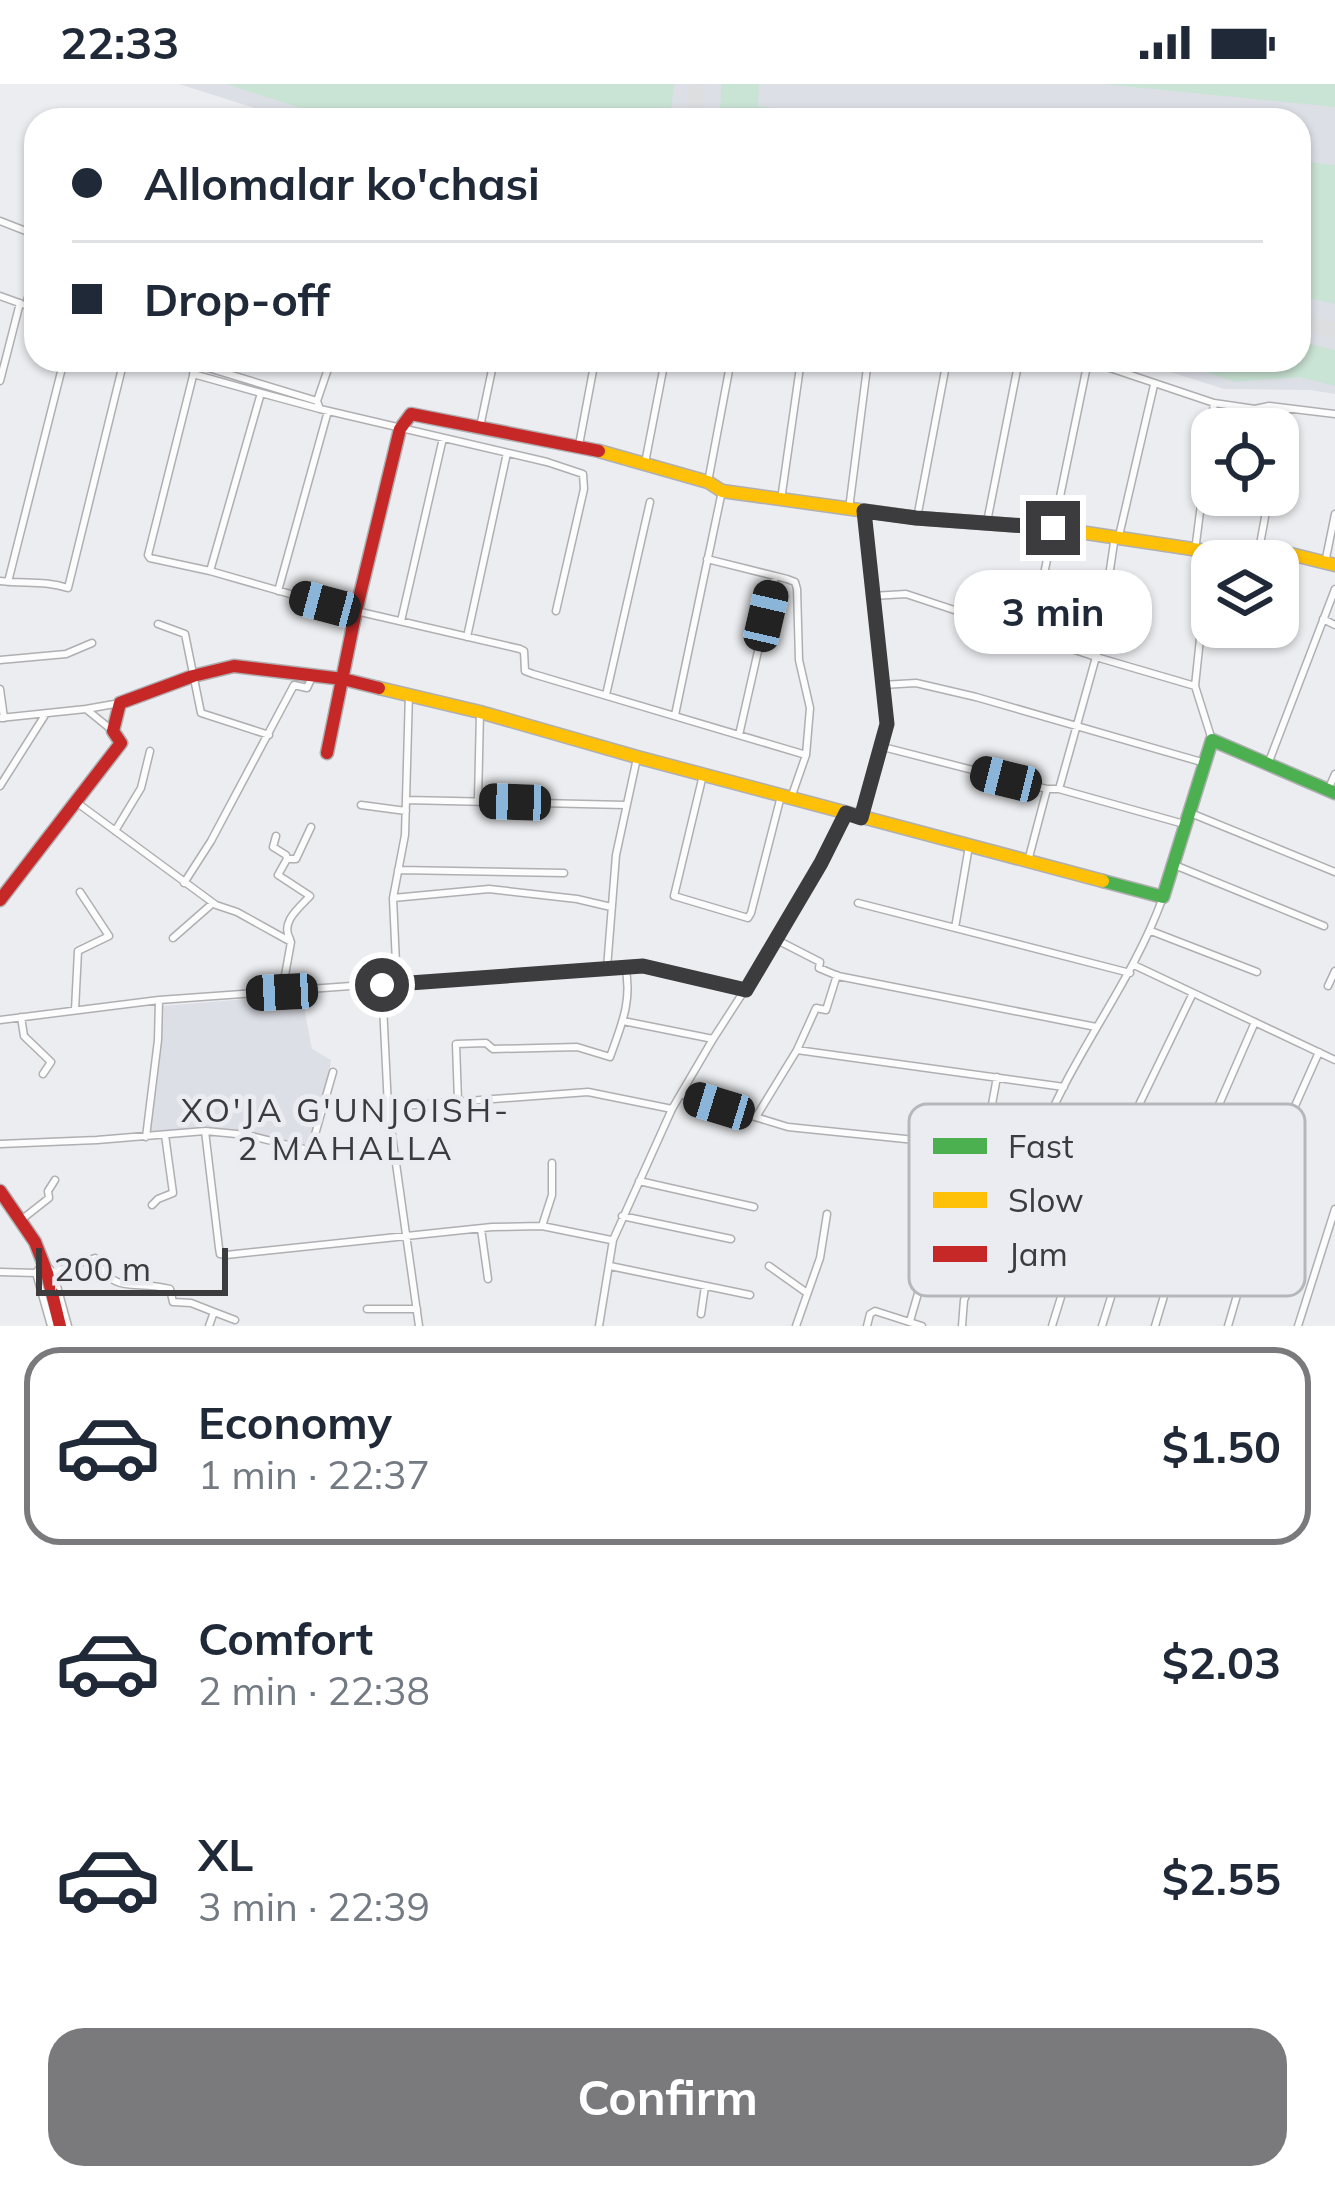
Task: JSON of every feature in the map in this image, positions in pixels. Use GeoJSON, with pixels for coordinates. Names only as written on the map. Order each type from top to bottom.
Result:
{"type":"FeatureCollection","features":[{"type":"Feature","properties":{"kind":"street"},"geometry":{"type":"LineString","coordinates":[[0,296],[23,304],[0,381]]}},
{"type":"Feature","properties":{"kind":"street"},"geometry":{"type":"LineString","coordinates":[[61,372],[4,582],[48,581],[68,588],[121,372]]}},
{"type":"Feature","properties":{"kind":"street"},"geometry":{"type":"LineString","coordinates":[[194,372],[148,555],[342,612],[353,627]]}},
{"type":"Feature","properties":{"kind":"street"},"geometry":{"type":"LineString","coordinates":[[203,372],[261,393],[322,407]]}},
{"type":"Feature","properties":{"kind":"street"},"geometry":{"type":"LineString","coordinates":[[205,372],[400,429],[583,474],[584,489],[556,610]]}},
{"type":"Feature","properties":{"kind":"street"},"geometry":{"type":"LineString","coordinates":[[278,590],[329,372]]}},
{"type":"Feature","properties":{"kind":"street"},"geometry":{"type":"LineString","coordinates":[[480,427],[491,372]]}},
{"type":"Feature","properties":{"kind":"street"},"geometry":{"type":"LineString","coordinates":[[579,445],[594,372]]}},
{"type":"Feature","properties":{"kind":"street"},"geometry":{"type":"LineString","coordinates":[[645,463],[663,372]]}},
{"type":"Feature","properties":{"kind":"street"},"geometry":{"type":"LineString","coordinates":[[709,482],[729,372]]}},
{"type":"Feature","properties":{"kind":"street"},"geometry":{"type":"LineString","coordinates":[[781,500],[799,372]]}},
{"type":"Feature","properties":{"kind":"street"},"geometry":{"type":"LineString","coordinates":[[848,509],[866,372]]}},
{"type":"Feature","properties":{"kind":"street"},"geometry":{"type":"LineString","coordinates":[[916,518],[945,372]]}},
{"type":"Feature","properties":{"kind":"street"},"geometry":{"type":"LineString","coordinates":[[987,522],[1017,372]]}},
{"type":"Feature","properties":{"kind":"street"},"geometry":{"type":"LineString","coordinates":[[1043,579],[1085,372]]}},
{"type":"Feature","properties":{"kind":"street"},"geometry":{"type":"LineString","coordinates":[[1119,372],[1214,403],[1248,408]]}},
{"type":"Feature","properties":{"kind":"street"},"geometry":{"type":"LineString","coordinates":[[1119,536],[1154,385]]}},
{"type":"Feature","properties":{"kind":"street"},"geometry":{"type":"LineString","coordinates":[[210,571],[261,393]]}},
{"type":"Feature","properties":{"kind":"street"},"geometry":{"type":"LineString","coordinates":[[1195,540],[1214,403]]}},
{"type":"Feature","properties":{"kind":"street"},"geometry":{"type":"LineString","coordinates":[[1260,408],[1286,408]]}},
{"type":"Feature","properties":{"kind":"street"},"geometry":{"type":"LineString","coordinates":[[1299,410],[1335,414]]}},
{"type":"Feature","properties":{"kind":"street"},"geometry":{"type":"LineString","coordinates":[[327,753],[400,429],[411,414],[579,445],[709,482],[722,491],[916,518],[1119,536],[1191,550]]}},
{"type":"Feature","properties":{"kind":"street"},"geometry":{"type":"LineString","coordinates":[[401,622],[443,438]]}},
{"type":"Feature","properties":{"kind":"street"},"geometry":{"type":"LineString","coordinates":[[467,637],[507,452]]}},
{"type":"Feature","properties":{"kind":"street"},"geometry":{"type":"LineString","coordinates":[[675,716],[722,491]]}},
{"type":"Feature","properties":{"kind":"street"},"geometry":{"type":"LineString","coordinates":[[606,695],[650,502]]}},
{"type":"Feature","properties":{"kind":"street"},"geometry":{"type":"LineString","coordinates":[[861,818],[887,724],[864,511]]}},
{"type":"Feature","properties":{"kind":"street"},"geometry":{"type":"LineString","coordinates":[[1299,556],[1330,564],[1335,514]]}},
{"type":"Feature","properties":{"kind":"street"},"geometry":{"type":"LineString","coordinates":[[1059,789],[1108,616],[1108,583],[1115,536],[1119,536]]}},
{"type":"Feature","properties":{"kind":"street"},"geometry":{"type":"LineString","coordinates":[[703,775],[674,896],[748,918],[786,797],[806,755],[810,708],[799,660],[797,590],[795,583],[775,576],[707,559]]}},
{"type":"Feature","properties":{"kind":"street"},"geometry":{"type":"LineString","coordinates":[[739,734],[775,576]]}},
{"type":"Feature","properties":{"kind":"street"},"geometry":{"type":"LineString","coordinates":[[1268,764],[1335,589]]}},
{"type":"Feature","properties":{"kind":"street"},"geometry":{"type":"LineString","coordinates":[[872,596],[906,594],[1195,686]]}},
{"type":"Feature","properties":{"kind":"street"},"geometry":{"type":"LineString","coordinates":[[356,611],[520,649],[525,671],[806,755]]}},
{"type":"Feature","properties":{"kind":"street"},"geometry":{"type":"LineString","coordinates":[[1323,620],[1335,625]]}},
{"type":"Feature","properties":{"kind":"street"},"geometry":{"type":"LineString","coordinates":[[158,624],[185,634],[201,713],[268,735]]}},
{"type":"Feature","properties":{"kind":"street"},"geometry":{"type":"LineString","coordinates":[[0,660],[66,654],[92,643]]}},
{"type":"Feature","properties":{"kind":"street"},"geometry":{"type":"LineString","coordinates":[[1056,1104],[1151,931],[1205,763],[1212,740],[1195,686],[1199,648]]}},
{"type":"Feature","properties":{"kind":"street"},"geometry":{"type":"LineString","coordinates":[[0,689],[2,718],[120,704],[234,666],[343,680],[409,693],[1162,897]]}},
{"type":"Feature","properties":{"kind":"street"},"geometry":{"type":"LineString","coordinates":[[184,883],[294,685],[307,688],[314,675]]}},
{"type":"Feature","properties":{"kind":"street"},"geometry":{"type":"LineString","coordinates":[[882,685],[916,683],[976,697],[1205,763]]}},
{"type":"Feature","properties":{"kind":"street"},"geometry":{"type":"LineString","coordinates":[[397,985],[393,898],[406,811],[409,693]]}},
{"type":"Feature","properties":{"kind":"street"},"geometry":{"type":"LineString","coordinates":[[113,731],[120,704]]}},
{"type":"Feature","properties":{"kind":"street"},"geometry":{"type":"LineString","coordinates":[[0,900],[121,743],[86,709]]}},
{"type":"Feature","properties":{"kind":"street"},"geometry":{"type":"LineString","coordinates":[[478,801],[480,712]]}},
{"type":"Feature","properties":{"kind":"street"},"geometry":{"type":"LineString","coordinates":[[0,786],[45,715]]}},
{"type":"Feature","properties":{"kind":"street"},"geometry":{"type":"LineString","coordinates":[[1212,740],[1332,791],[1335,774]]}},
{"type":"Feature","properties":{"kind":"street"},"geometry":{"type":"LineString","coordinates":[[883,747],[1186,818],[1335,872]]}},
{"type":"Feature","properties":{"kind":"street"},"geometry":{"type":"LineString","coordinates":[[115,831],[141,788],[150,751]]}},
{"type":"Feature","properties":{"kind":"street"},"geometry":{"type":"LineString","coordinates":[[607,968],[625,805],[637,758]]}},
{"type":"Feature","properties":{"kind":"street"},"geometry":{"type":"LineString","coordinates":[[1028,861],[1047,789]]}},
{"type":"Feature","properties":{"kind":"street"},"geometry":{"type":"LineString","coordinates":[[406,800],[625,805]]}},
{"type":"Feature","properties":{"kind":"street"},"geometry":{"type":"LineString","coordinates":[[76,802],[213,903],[291,942]]}},
{"type":"Feature","properties":{"kind":"street"},"geometry":{"type":"LineString","coordinates":[[361,805],[406,811]]}},
{"type":"Feature","properties":{"kind":"street"},"geometry":{"type":"LineString","coordinates":[[599,1326],[613,1240],[672,1109],[777,940],[846,813]]}},
{"type":"Feature","properties":{"kind":"street"},"geometry":{"type":"LineString","coordinates":[[287,859],[296,859],[311,827]]}},
{"type":"Feature","properties":{"kind":"street"},"geometry":{"type":"LineString","coordinates":[[277,836],[273,848],[287,859]]}},
{"type":"Feature","properties":{"kind":"street"},"geometry":{"type":"LineString","coordinates":[[955,928],[969,846]]}},
{"type":"Feature","properties":{"kind":"street"},"geometry":{"type":"LineString","coordinates":[[282,992],[291,942],[288,921],[310,896],[278,875],[287,859]]}},
{"type":"Feature","properties":{"kind":"street"},"geometry":{"type":"LineString","coordinates":[[1172,865],[1324,926]]}},
{"type":"Feature","properties":{"kind":"street"},"geometry":{"type":"LineString","coordinates":[[398,870],[564,873]]}},
{"type":"Feature","properties":{"kind":"street"},"geometry":{"type":"LineString","coordinates":[[393,898],[489,889],[611,907]]}},
{"type":"Feature","properties":{"kind":"street"},"geometry":{"type":"LineString","coordinates":[[75,1010],[78,951],[109,936],[80,892]]}},
{"type":"Feature","properties":{"kind":"street"},"geometry":{"type":"LineString","coordinates":[[173,938],[213,903]]}},
{"type":"Feature","properties":{"kind":"street"},"geometry":{"type":"LineString","coordinates":[[858,903],[1132,969],[1335,1060]]}},
{"type":"Feature","properties":{"kind":"street"},"geometry":{"type":"LineString","coordinates":[[1151,931],[1257,972]]}},
{"type":"Feature","properties":{"kind":"street"},"geometry":{"type":"LineString","coordinates":[[777,940],[837,975],[1096,1027]]}},
{"type":"Feature","properties":{"kind":"street"},"geometry":{"type":"LineString","coordinates":[[0,1020],[159,1000],[625,966],[746,990]]}},
{"type":"Feature","properties":{"kind":"street"},"geometry":{"type":"LineString","coordinates":[[458,1102],[456,1045],[577,1048],[610,1057],[630,986],[625,966]]}},
{"type":"Feature","properties":{"kind":"street"},"geometry":{"type":"LineString","coordinates":[[1328,986],[1335,970]]}},
{"type":"Feature","properties":{"kind":"street"},"geometry":{"type":"LineString","coordinates":[[756,1118],[816,1008],[826,1010],[837,975]]}},
{"type":"Feature","properties":{"kind":"street"},"geometry":{"type":"LineString","coordinates":[[382,985],[388,1107],[419,1326]]}},
{"type":"Feature","properties":{"kind":"street"},"geometry":{"type":"LineString","coordinates":[[1137,1104],[1193,993]]}},
{"type":"Feature","properties":{"kind":"street"},"geometry":{"type":"LineString","coordinates":[[146,1137],[159,1000]]}},
{"type":"Feature","properties":{"kind":"street"},"geometry":{"type":"LineString","coordinates":[[21,1017],[24,1036],[51,1062],[43,1074]]}},
{"type":"Feature","properties":{"kind":"street"},"geometry":{"type":"LineString","coordinates":[[623,1021],[712,1039]]}},
{"type":"Feature","properties":{"kind":"street"},"geometry":{"type":"LineString","coordinates":[[1220,1104],[1256,1022]]}},
{"type":"Feature","properties":{"kind":"street"},"geometry":{"type":"LineString","coordinates":[[796,1050],[1064,1087]]}},
{"type":"Feature","properties":{"kind":"street"},"geometry":{"type":"LineString","coordinates":[[1296,1104],[1319,1052]]}},
{"type":"Feature","properties":{"kind":"street"},"geometry":{"type":"LineString","coordinates":[[0,1144],[206,1130],[308,1150],[333,1072]]}},
{"type":"Feature","properties":{"kind":"street"},"geometry":{"type":"LineString","coordinates":[[992,1104],[997,1077]]}},
{"type":"Feature","properties":{"kind":"street"},"geometry":{"type":"LineString","coordinates":[[388,1107],[588,1092],[672,1109]]}},
{"type":"Feature","properties":{"kind":"street"},"geometry":{"type":"LineString","coordinates":[[682,1095],[788,1127],[909,1139]]}},
{"type":"Feature","properties":{"kind":"street"},"geometry":{"type":"LineString","coordinates":[[206,1130],[220,1254],[226,1256],[542,1226],[613,1240]]}},
{"type":"Feature","properties":{"kind":"street"},"geometry":{"type":"LineString","coordinates":[[152,1205],[172,1193],[165,1135]]}},
{"type":"Feature","properties":{"kind":"street"},"geometry":{"type":"LineString","coordinates":[[542,1226],[552,1195],[551,1163]]}},
{"type":"Feature","properties":{"kind":"street"},"geometry":{"type":"LineString","coordinates":[[21,1220],[49,1198],[47,1191],[55,1180]]}},
{"type":"Feature","properties":{"kind":"street"},"geometry":{"type":"LineString","coordinates":[[639,1181],[754,1207]]}},
{"type":"Feature","properties":{"kind":"street"},"geometry":{"type":"LineString","coordinates":[[0,1191],[35,1241],[60,1326]]}},
{"type":"Feature","properties":{"kind":"street"},"geometry":{"type":"LineString","coordinates":[[1298,1326],[1335,1209]]}},
{"type":"Feature","properties":{"kind":"street"},"geometry":{"type":"LineString","coordinates":[[796,1326],[820,1258],[827,1214]]}},
{"type":"Feature","properties":{"kind":"street"},"geometry":{"type":"LineString","coordinates":[[622,1216],[731,1239]]}},
{"type":"Feature","properties":{"kind":"street"},"geometry":{"type":"LineString","coordinates":[[481,1229],[488,1279]]}},
{"type":"Feature","properties":{"kind":"street"},"geometry":{"type":"LineString","coordinates":[[0,1272],[45,1270],[94,1258],[104,1276],[115,1283],[170,1288],[173,1302],[191,1303],[235,1320]]}},
{"type":"Feature","properties":{"kind":"street"},"geometry":{"type":"LineString","coordinates":[[610,1266],[750,1295]]}},
{"type":"Feature","properties":{"kind":"street"},"geometry":{"type":"LineString","coordinates":[[769,1266],[807,1293]]}},
{"type":"Feature","properties":{"kind":"street"},"geometry":{"type":"LineString","coordinates":[[701,1314],[705,1286]]}},
{"type":"Feature","properties":{"kind":"street"},"geometry":{"type":"LineString","coordinates":[[910,1322],[917,1296]]}},
{"type":"Feature","properties":{"kind":"street"},"geometry":{"type":"LineString","coordinates":[[962,1326],[966,1296]]}},
{"type":"Feature","properties":{"kind":"street"},"geometry":{"type":"LineString","coordinates":[[1052,1326],[1062,1296]]}},
{"type":"Feature","properties":{"kind":"street"},"geometry":{"type":"LineString","coordinates":[[1102,1326],[1111,1296]]}},
{"type":"Feature","properties":{"kind":"street"},"geometry":{"type":"LineString","coordinates":[[1155,1326],[1164,1296]]}},
{"type":"Feature","properties":{"kind":"street"},"geometry":{"type":"LineString","coordinates":[[1228,1326],[1237,1296]]}},
{"type":"Feature","properties":{"kind":"street"},"geometry":{"type":"LineString","coordinates":[[367,1309],[416,1309]]}},
{"type":"Feature","properties":{"kind":"street"},"geometry":{"type":"LineString","coordinates":[[867,1326],[875,1311],[922,1326]]}},
{"type":"Feature","properties":{"kind":"street"},"geometry":{"type":"LineString","coordinates":[[209,1326],[214,1312]]}},
{"type":"Feature","properties":{"kind":"shaded area"},"geometry":{"type":"Polygon","coordinates":[[[179,84],[1335,84],[1335,394],[1224,389],[1170,372],[1311,372],[1311,108],[254,108],[179,84]]]}},
{"type":"Feature","properties":{"kind":"shaded area"},"geometry":{"type":"Polygon","coordinates":[[[302,997],[312,1049],[331,1060],[308,1148],[200,1131],[148,1135],[162,1006],[302,997]]]}},
{"type":"Feature","properties":{"kind":"green space"},"geometry":{"type":"Polygon","coordinates":[[[226,84],[674,84],[671,108],[300,108],[226,84]]]}},
{"type":"Feature","properties":{"kind":"green space"},"geometry":{"type":"Polygon","coordinates":[[[721,84],[759,84],[758,106],[773,108],[720,108],[721,84]]]}},
{"type":"Feature","properties":{"kind":"green space"},"geometry":{"type":"Polygon","coordinates":[[[1102,84],[1335,84],[1335,107],[1102,84]]]}},
{"type":"Feature","properties":{"kind":"green space"},"geometry":{"type":"Polygon","coordinates":[[[1311,162],[1335,165],[1335,304],[1311,299],[1311,162]]]}},
{"type":"Feature","properties":{"kind":"green space"},"geometry":{"type":"Polygon","coordinates":[[[1311,344],[1335,350],[1335,386],[1299,377],[1234,382],[1206,372],[1311,372],[1311,344]]]}},
{"type":"Feature","properties":{"kind":"taxiway"},"geometry":{"type":"LineString","coordinates":[[695,108],[697,84]]}},
{"type":"Feature","properties":{"kind":"taxiway"},"geometry":{"type":"LineString","coordinates":[[1311,324],[1335,330]]}},
{"type":"Feature","properties":{"kind":"traffic: fast"},"geometry":{"type":"LineString","coordinates":[[1103,881],[1163,897],[1212,740],[1335,793]]}},
{"type":"Feature","properties":{"kind":"traffic: slow"},"geometry":{"type":"LineString","coordinates":[[599,451],[708,482],[722,491],[917,518],[1053,528],[1219,553],[1270,549],[1335,565]]}},
{"type":"Feature","properties":{"kind":"traffic: slow"},"geometry":{"type":"LineString","coordinates":[[379,688],[1103,881]]}},
{"type":"Feature","properties":{"kind":"traffic: jam"},"geometry":{"type":"LineString","coordinates":[[327,753],[400,429],[411,414],[599,451]]}},
{"type":"Feature","properties":{"kind":"traffic: jam"},"geometry":{"type":"LineString","coordinates":[[0,900],[121,743],[113,731],[120,703],[234,666],[379,688]]}},
{"type":"Feature","properties":{"kind":"traffic: jam"},"geometry":{"type":"LineString","coordinates":[[0,1191],[35,1242],[60,1326]]}},
{"type":"Feature","properties":{"kind":"district","name":"XO'JA G'UNJOISH- 2 MAHALLA"},"geometry":{"type":"Point","coordinates":[346,1128]}},
{"type":"Feature","properties":{"kind":"route"},"geometry":{"type":"LineString","coordinates":[[382,985],[643,966],[746,990],[846,813],[861,818],[883,747],[887,724],[864,511],[1053,528]]}}]}
